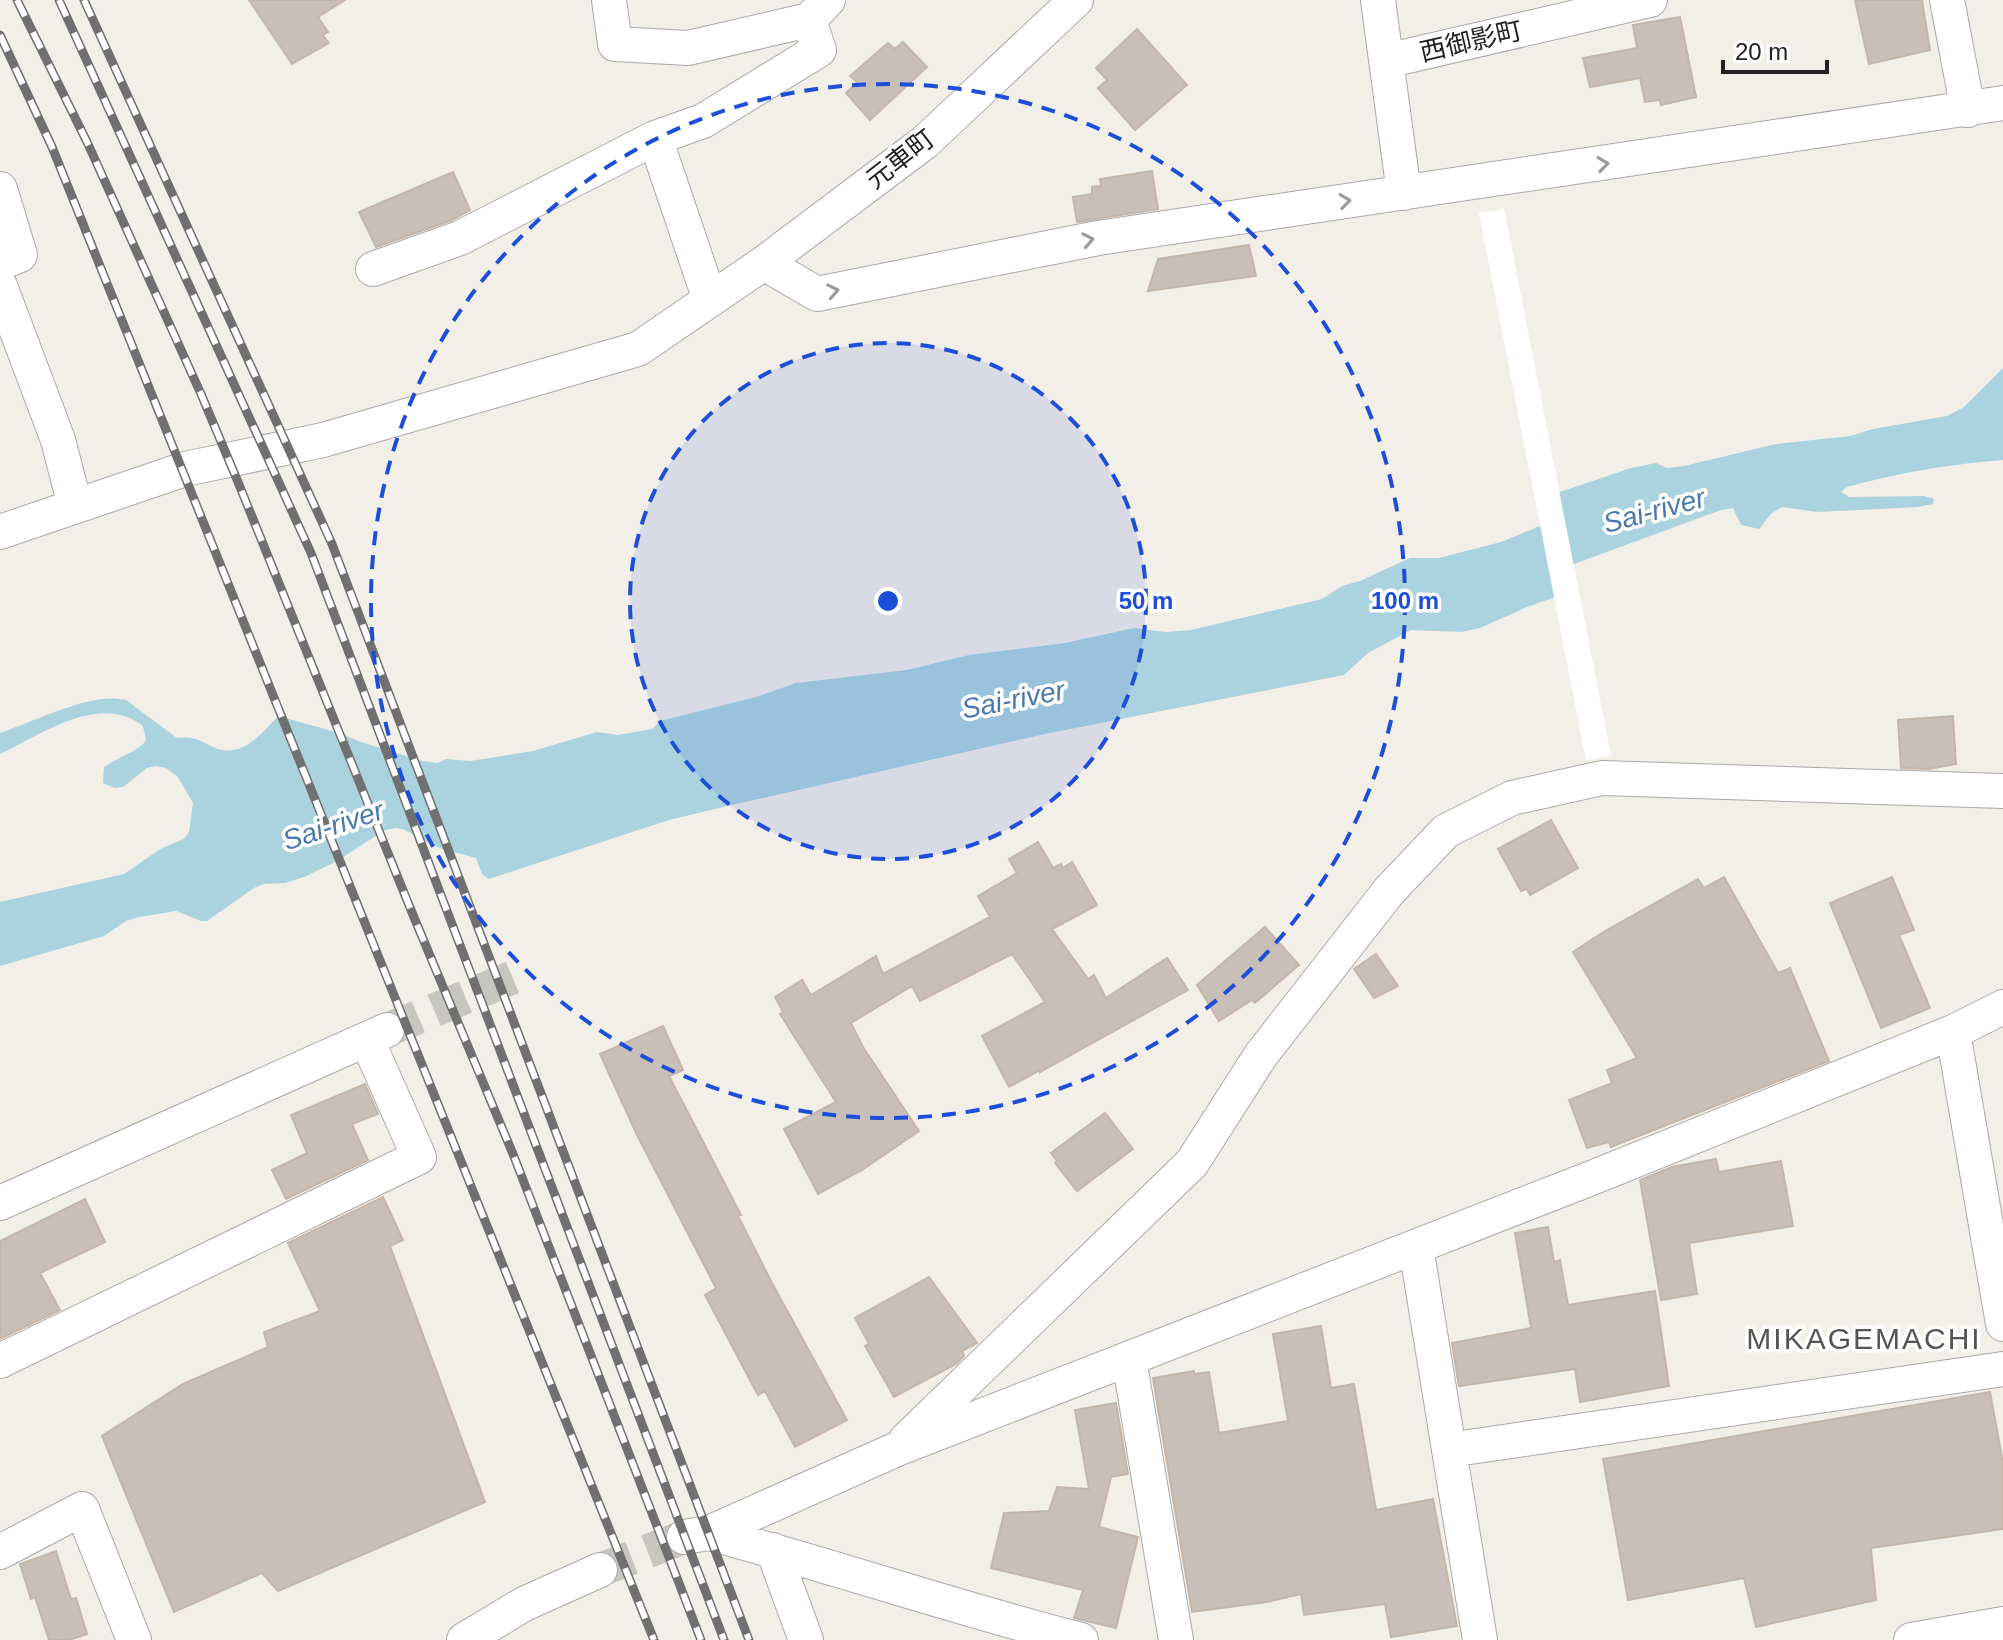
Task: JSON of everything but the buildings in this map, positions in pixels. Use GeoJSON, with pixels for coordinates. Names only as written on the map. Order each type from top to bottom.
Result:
{"type":"FeatureCollection","features":[{"type":"Feature","properties":{"kind":"street"},"geometry":{"type":"LineString","coordinates":[[373,269],[460,238],[655,138],[703,121],[819,50],[819,10],[688,48],[615,44],[609,0]]}},
{"type":"Feature","properties":{"kind":"street","name":"元車町"},"geometry":{"type":"LineString","coordinates":[[0,532],[185,469],[323,440],[638,349],[764,263],[925,142],[1076,0]]}},
{"type":"Feature","properties":{"kind":"street"},"geometry":{"type":"LineString","coordinates":[[1378,0],[1404,193]]}},
{"type":"Feature","properties":{"kind":"street","name":"西御影町"},"geometry":{"type":"LineString","coordinates":[[1386,61],[1650,0]]}},
{"type":"Feature","properties":{"kind":"street"},"geometry":{"type":"LineString","coordinates":[[1947,0],[1968,110]]}},
{"type":"Feature","properties":{"kind":"street"},"geometry":{"type":"LineString","coordinates":[[764,263],[817,294],[1098,238],[2003,103]]}},
{"type":"Feature","properties":{"kind":"street"},"geometry":{"type":"LineString","coordinates":[[655,138],[710,300]]}},
{"type":"Feature","properties":{"kind":"street"},"geometry":{"type":"LineString","coordinates":[[0,189],[20,255],[0,263]]}},
{"type":"Feature","properties":{"kind":"street"},"geometry":{"type":"LineString","coordinates":[[0,286],[58,440],[75,506]]}},
{"type":"Feature","properties":{"kind":"street"},"geometry":{"type":"LineString","coordinates":[[897,1449],[1192,1163],[1269,1044],[1389,891],[1446,831],[1512,798],[1602,778],[2003,791]]}},
{"type":"Feature","properties":{"kind":"street"},"geometry":{"type":"LineString","coordinates":[[1081,1640],[1014,1623],[773,1550],[696,1535],[897,1449],[1416,1247],[1953,1032],[2003,1007]]}},
{"type":"Feature","properties":{"kind":"street"},"geometry":{"type":"LineString","coordinates":[[1953,1032],[1989,1158],[2003,1324]]}},
{"type":"Feature","properties":{"kind":"street"},"geometry":{"type":"LineString","coordinates":[[0,1203],[377,1035],[419,1157],[0,1361]]}},
{"type":"Feature","properties":{"kind":"street"},"geometry":{"type":"LineString","coordinates":[[1416,1247],[1480,1640]]}},
{"type":"Feature","properties":{"kind":"street"},"geometry":{"type":"LineString","coordinates":[[1129,1359],[1176,1640]]}},
{"type":"Feature","properties":{"kind":"street"},"geometry":{"type":"LineString","coordinates":[[1449,1450],[2003,1369]]}},
{"type":"Feature","properties":{"kind":"street"},"geometry":{"type":"LineString","coordinates":[[0,1552],[82,1509],[134,1640]]}},
{"type":"Feature","properties":{"kind":"street"},"geometry":{"type":"LineString","coordinates":[[773,1550],[806,1640]]}},
{"type":"Feature","properties":{"kind":"street"},"geometry":{"type":"LineString","coordinates":[[464,1640],[524,1604],[600,1570]]}},
{"type":"Feature","properties":{"kind":"street"},"geometry":{"type":"LineString","coordinates":[[1911,1640],[2003,1624]]}},
{"type":"Feature","properties":{"kind":"water","name":"Sai-river"},"geometry":{"type":"Polygon","coordinates":[[[2003,368],[2003,460],[1905,473],[1847,487],[1841,492],[1849,497],[1924,496],[1934,499],[1933,504],[1817,512],[1782,507],[1771,514],[1759,529],[1741,525],[1733,508],[1721,510],[1574,564],[1555,597],[1480,628],[1462,632],[1411,630],[1368,653],[1344,675],[1045,734],[669,820],[489,879],[482,874],[476,858],[439,848],[403,829],[385,830],[337,861],[304,877],[254,888],[207,921],[176,911],[139,917],[126,921],[104,936],[0,966],[0,902],[124,874],[162,848],[184,839],[189,832],[193,803],[178,777],[166,768],[147,768],[123,787],[115,788],[103,783],[104,767],[146,741],[143,726],[126,717],[109,713],[71,720],[0,754],[0,733],[63,709],[97,700],[126,700],[177,738],[196,739],[223,750],[241,748],[250,743],[278,716],[422,761],[470,761],[533,751],[597,732],[618,735],[652,729],[660,721],[756,697],[796,683],[907,670],[969,655],[1065,643],[1134,628],[1166,632],[1191,630],[1322,599],[1342,586],[1410,558],[1439,558],[1501,542],[1540,526],[1560,492],[1631,468],[1656,463],[1667,468],[1684,466],[1776,444],[1850,436],[1947,416],[1964,407],[2003,368]]]}},
{"type":"Feature","properties":{"kind":"pier"},"geometry":{"type":"Polygon","coordinates":[[[1504,209],[1611,756],[1586,760],[1479,213],[1504,209]]]}},
{"type":"Feature","properties":{"kind":"tunnel"},"geometry":{"type":"LineString","coordinates":[[387,1030],[528,971]]}},
{"type":"Feature","properties":{"kind":"tunnel"},"geometry":{"type":"LineString","coordinates":[[600,1570],[684,1537]]}},
{"type":"Feature","properties":{"kind":"railway"},"geometry":{"type":"LineString","coordinates":[[17,0],[88,144],[238,482],[513,1154],[701,1640]]}},
{"type":"Feature","properties":{"kind":"railway"},"geometry":{"type":"LineString","coordinates":[[59,0],[311,553],[724,1640]]}},
{"type":"Feature","properties":{"kind":"railway"},"geometry":{"type":"LineString","coordinates":[[84,0],[332,544],[749,1640]]}},
{"type":"Feature","properties":{"kind":"railway"},"geometry":{"type":"LineString","coordinates":[[0,35],[52,147],[654,1640]]}},
{"type":"Feature","properties":{"kind":"district","name":"MIKAGEMACHI"},"geometry":{"type":"Point","coordinates":[1864,1339]}}]}
